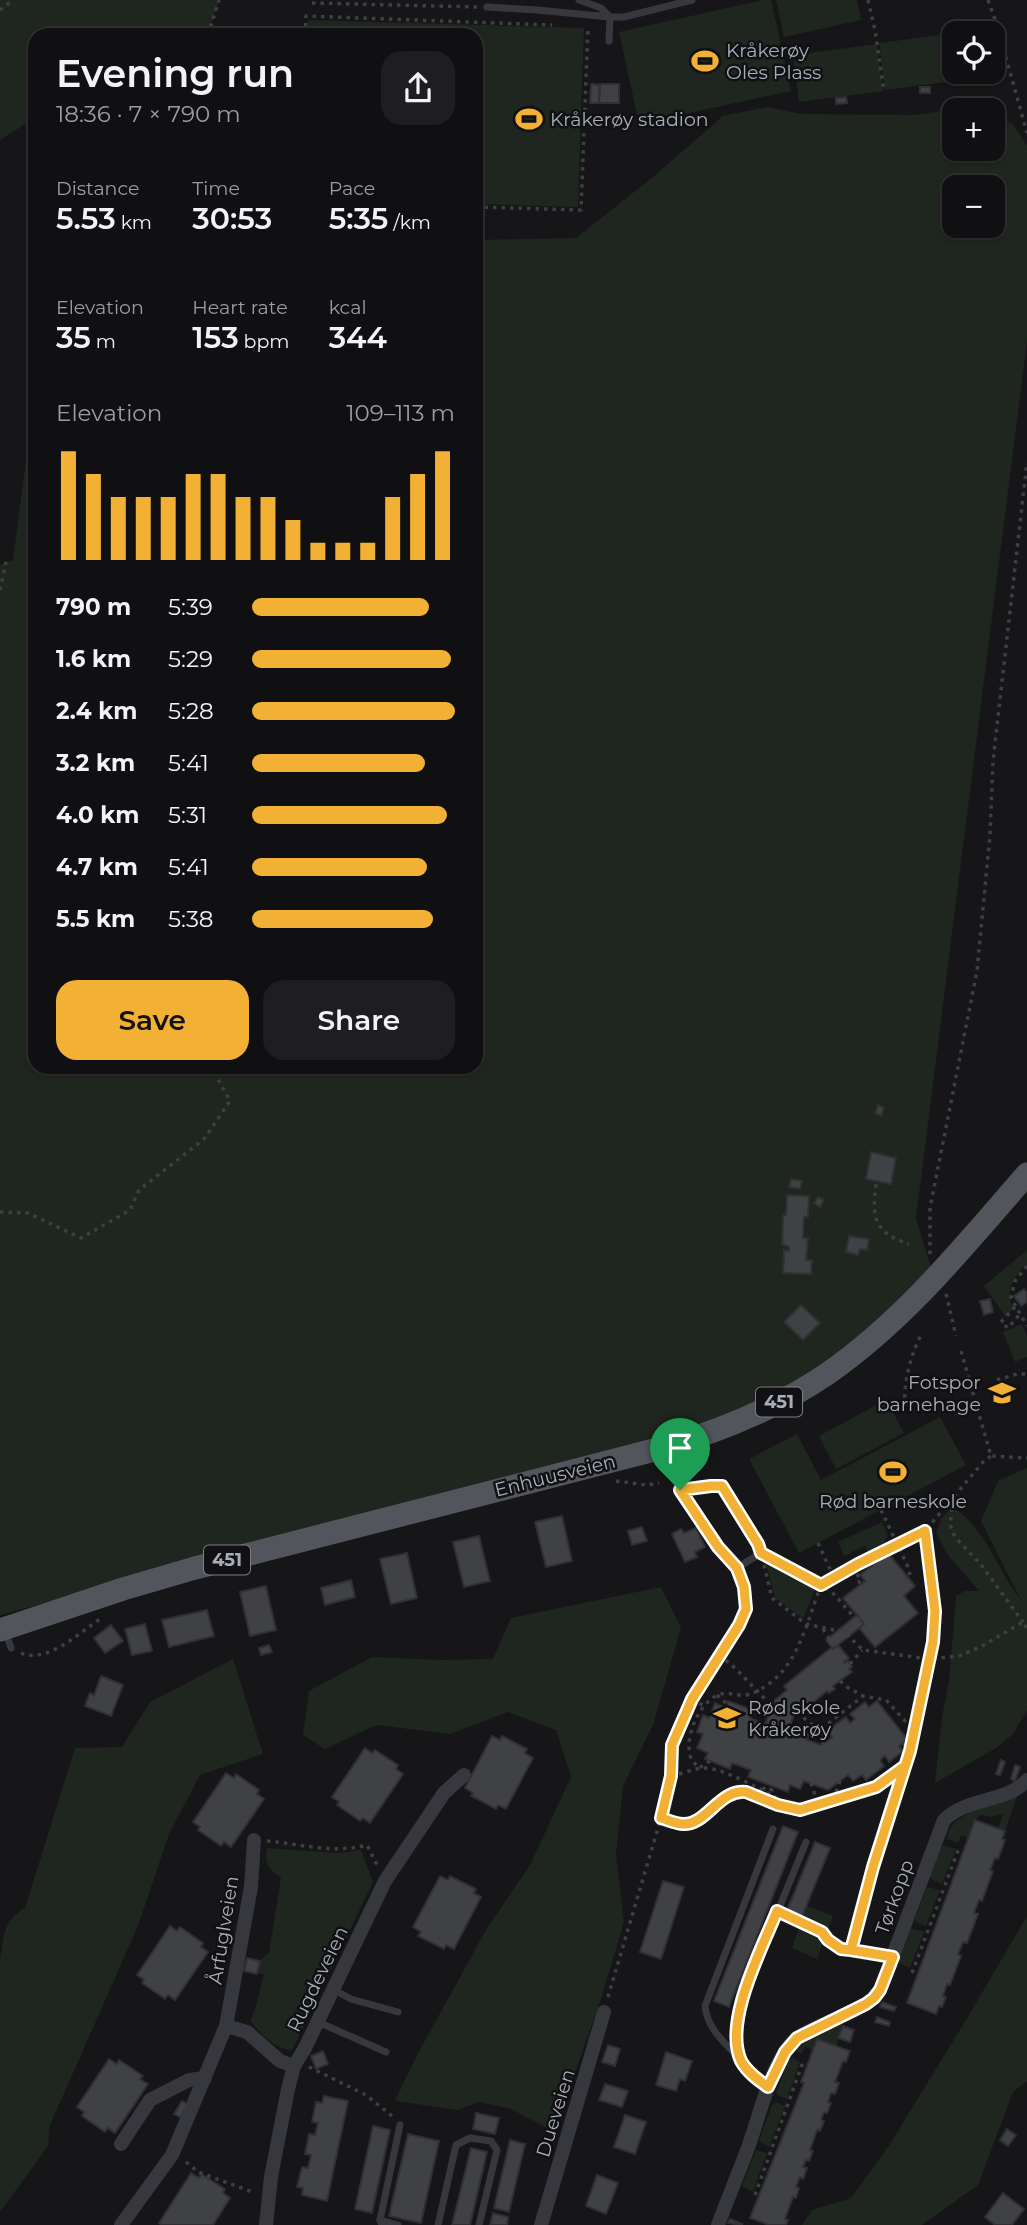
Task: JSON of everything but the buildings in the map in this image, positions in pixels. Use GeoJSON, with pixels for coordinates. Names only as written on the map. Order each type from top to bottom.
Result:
{"type":"FeatureCollection","features":[{"type":"Feature","properties":{"kind":"main road","name":"Enhuusveien"},"geometry":{"type":"LineString","coordinates":[[5,1636],[123,1589],[662,1448],[699,1437],[772,1407],[826,1375],[900,1314],[936,1278],[1027,1174]]}},
{"type":"Feature","properties":{"kind":"street","name":"Rugdeveien"},"geometry":{"type":"LineString","coordinates":[[266,2225],[271,2177],[295,2064],[334,1990],[385,1881],[444,1793],[464,1776]]}},
{"type":"Feature","properties":{"kind":"street","name":"Tørkopp"},"geometry":{"type":"LineString","coordinates":[[718,2225],[750,2144],[768,2087],[785,2052],[797,2038],[866,2004],[880,1990],[944,1820],[967,1804],[1017,1790],[1027,1780]]}},
{"type":"Feature","properties":{"kind":"street","name":"Årfuglveien"},"geometry":{"type":"LineString","coordinates":[[121,2225],[172,2155],[226,2026],[251,1887],[254,1840]]}},
{"type":"Feature","properties":{"kind":"street","name":"Dueveien"},"geometry":{"type":"LineString","coordinates":[[541,2225],[604,2012]]}},
{"type":"Feature","properties":{"kind":"street"},"geometry":{"type":"LineString","coordinates":[[226,2026],[247,2032],[280,2061],[295,2064]]}},
{"type":"Feature","properties":{"kind":"street"},"geometry":{"type":"LineString","coordinates":[[121,2144],[150,2099],[189,2080],[205,2078]]}},
{"type":"Feature","properties":{"kind":"lane"},"geometry":{"type":"LineString","coordinates":[[579,0],[601,8],[610,17],[609,41]]}},
{"type":"Feature","properties":{"kind":"lane"},"geometry":{"type":"LineString","coordinates":[[487,7],[624,17],[692,0]]}},
{"type":"Feature","properties":{"kind":"lane"},"geometry":{"type":"LineString","coordinates":[[662,1448],[671,1475],[718,1547],[737,1568],[744,1587]]}},
{"type":"Feature","properties":{"kind":"lane"},"geometry":{"type":"LineString","coordinates":[[680,1490],[722,1486],[761,1553],[737,1568]]}},
{"type":"Feature","properties":{"kind":"lane"},"geometry":{"type":"LineString","coordinates":[[768,2087],[754,2076],[712,2027],[705,2006],[773,1829]]}},
{"type":"Feature","properties":{"kind":"lane"},"geometry":{"type":"LineString","coordinates":[[741,2060],[737,2044],[739,2013],[806,1842]]}},
{"type":"Feature","properties":{"kind":"lane"},"geometry":{"type":"LineString","coordinates":[[334,1990],[351,1999],[398,2012]]}},
{"type":"Feature","properties":{"kind":"lane"},"geometry":{"type":"LineString","coordinates":[[318,2022],[386,2052]]}},
{"type":"Feature","properties":{"kind":"lane"},"geometry":{"type":"LineString","coordinates":[[397,2225],[381,2222],[400,2125]]}},
{"type":"Feature","properties":{"kind":"lane"},"geometry":{"type":"LineString","coordinates":[[438,2225],[456,2145],[470,2138],[491,2141],[497,2150],[479,2225]]}},
{"type":"Feature","properties":{"kind":"path"},"geometry":{"type":"LineString","coordinates":[[0,10],[13,0]]}},
{"type":"Feature","properties":{"kind":"path"},"geometry":{"type":"LineString","coordinates":[[210,28],[219,0]]}},
{"type":"Feature","properties":{"kind":"path"},"geometry":{"type":"LineString","coordinates":[[868,0],[884,92]]}},
{"type":"Feature","properties":{"kind":"path"},"geometry":{"type":"LineString","coordinates":[[988,0],[1027,133]]}},
{"type":"Feature","properties":{"kind":"path"},"geometry":{"type":"LineString","coordinates":[[312,3],[487,7]]}},
{"type":"Feature","properties":{"kind":"path"},"geometry":{"type":"LineString","coordinates":[[305,28],[306,16],[561,26]]}},
{"type":"Feature","properties":{"kind":"path"},"geometry":{"type":"LineString","coordinates":[[483,206],[581,210],[587,27]]}},
{"type":"Feature","properties":{"kind":"path"},"geometry":{"type":"LineString","coordinates":[[930,1263],[930,1208],[977,971],[990,835],[993,761],[1027,462]]}},
{"type":"Feature","properties":{"kind":"path"},"geometry":{"type":"LineString","coordinates":[[0,590],[7,557]]}},
{"type":"Feature","properties":{"kind":"path"},"geometry":{"type":"LineString","coordinates":[[0,1212],[28,1213],[81,1238],[130,1210],[139,1190],[204,1139],[230,1101],[215,1074]]}},
{"type":"Feature","properties":{"kind":"path"},"geometry":{"type":"LineString","coordinates":[[876,1184],[874,1211],[880,1228],[891,1238],[909,1244]]}},
{"type":"Feature","properties":{"kind":"path"},"geometry":{"type":"LineString","coordinates":[[1027,1266],[1012,1287],[1011,1298],[1027,1326]]}},
{"type":"Feature","properties":{"kind":"path"},"geometry":{"type":"LineString","coordinates":[[943,1286],[956,1336]]}},
{"type":"Feature","properties":{"kind":"path"},"geometry":{"type":"LineString","coordinates":[[1015,1307],[1001,1322],[1008,1328],[1020,1314]]}},
{"type":"Feature","properties":{"kind":"path"},"geometry":{"type":"LineString","coordinates":[[905,1406],[904,1394],[920,1335]]}},
{"type":"Feature","properties":{"kind":"path"},"geometry":{"type":"LineString","coordinates":[[961,1351],[991,1456]]}},
{"type":"Feature","properties":{"kind":"path"},"geometry":{"type":"LineString","coordinates":[[997,1380],[1027,1374]]}},
{"type":"Feature","properties":{"kind":"path"},"geometry":{"type":"LineString","coordinates":[[776,1797],[716,1769],[699,1768],[691,1758],[689,1743],[704,1706],[717,1695],[728,1693],[743,1696],[758,1691],[776,1678],[791,1660],[821,1585],[925,1531],[991,1456],[1027,1458]]}},
{"type":"Feature","properties":{"kind":"path"},"geometry":{"type":"LineString","coordinates":[[953,1497],[950,1525],[955,1537],[982,1566],[1027,1629]]}},
{"type":"Feature","properties":{"kind":"path"},"geometry":{"type":"LineString","coordinates":[[881,1510],[909,1569],[910,1577],[901,1584]]}},
{"type":"Feature","properties":{"kind":"path"},"geometry":{"type":"LineString","coordinates":[[851,1950],[873,1867],[910,1751],[933,1642],[935,1611],[925,1531]]}},
{"type":"Feature","properties":{"kind":"path"},"geometry":{"type":"LineString","coordinates":[[818,1543],[834,1578]]}},
{"type":"Feature","properties":{"kind":"path"},"geometry":{"type":"LineString","coordinates":[[761,1553],[772,1598],[806,1624],[844,1632],[863,1650],[929,1659],[959,1656],[1023,1622]]}},
{"type":"Feature","properties":{"kind":"path"},"geometry":{"type":"LineString","coordinates":[[761,1553],[835,1595],[859,1620],[844,1632]]}},
{"type":"Feature","properties":{"kind":"path"},"geometry":{"type":"LineString","coordinates":[[851,1568],[862,1579],[860,1584]]}},
{"type":"Feature","properties":{"kind":"path"},"geometry":{"type":"LineString","coordinates":[[604,2012],[661,1818],[671,1776],[672,1745],[692,1699],[739,1625],[746,1609],[744,1587]]}},
{"type":"Feature","properties":{"kind":"path"},"geometry":{"type":"LineString","coordinates":[[823,1628],[835,1648]]}},
{"type":"Feature","properties":{"kind":"path"},"geometry":{"type":"LineString","coordinates":[[850,1664],[863,1650]]}},
{"type":"Feature","properties":{"kind":"path"},"geometry":{"type":"LineString","coordinates":[[719,1655],[772,1706]]}},
{"type":"Feature","properties":{"kind":"path"},"geometry":{"type":"LineString","coordinates":[[840,1681],[863,1696],[886,1700],[915,1732]]}},
{"type":"Feature","properties":{"kind":"path"},"geometry":{"type":"LineString","coordinates":[[717,1695],[727,1704]]}},
{"type":"Feature","properties":{"kind":"path"},"geometry":{"type":"LineString","coordinates":[[819,1731],[863,1696]]}},
{"type":"Feature","properties":{"kind":"path"},"geometry":{"type":"LineString","coordinates":[[870,1696],[873,1705]]}},
{"type":"Feature","properties":{"kind":"path"},"geometry":{"type":"LineString","coordinates":[[692,1699],[704,1706]]}},
{"type":"Feature","properties":{"kind":"path"},"geometry":{"type":"LineString","coordinates":[[849,1707],[853,1711]]}},
{"type":"Feature","properties":{"kind":"path"},"geometry":{"type":"LineString","coordinates":[[797,1712],[819,1731],[820,1742]]}},
{"type":"Feature","properties":{"kind":"path"},"geometry":{"type":"LineString","coordinates":[[903,1746],[910,1751]]}},
{"type":"Feature","properties":{"kind":"path"},"geometry":{"type":"LineString","coordinates":[[671,1776],[691,1772],[710,1761]]}},
{"type":"Feature","properties":{"kind":"path"},"geometry":{"type":"LineString","coordinates":[[661,1818],[685,1825],[738,1791],[800,1810],[876,1787],[905,1766]]}},
{"type":"Feature","properties":{"kind":"path"},"geometry":{"type":"LineString","coordinates":[[747,1784],[750,1778]]}},
{"type":"Feature","properties":{"kind":"path"},"geometry":{"type":"LineString","coordinates":[[833,1800],[840,1781]]}},
{"type":"Feature","properties":{"kind":"path"},"geometry":{"type":"LineString","coordinates":[[811,1783],[818,1805]]}},
{"type":"Feature","properties":{"kind":"path"},"geometry":{"type":"LineString","coordinates":[[763,1791],[765,1787],[772,1790],[769,1786]]}},
{"type":"Feature","properties":{"kind":"path"},"geometry":{"type":"LineString","coordinates":[[254,1840],[328,1849],[352,1849],[367,1845],[385,1881]]}},
{"type":"Feature","properties":{"kind":"path"},"geometry":{"type":"LineString","coordinates":[[912,1973],[959,1848]]}},
{"type":"Feature","properties":{"kind":"path"},"geometry":{"type":"LineString","coordinates":[[777,1911],[822,1932],[841,1949],[893,1957]]}},
{"type":"Feature","properties":{"kind":"path"},"geometry":{"type":"LineString","coordinates":[[755,2195],[804,2059]]}},
{"type":"Feature","properties":{"kind":"path"},"geometry":{"type":"LineString","coordinates":[[295,2064],[366,2095],[393,2116],[400,2125]]}},
{"type":"Feature","properties":{"kind":"path"},"geometry":{"type":"LineString","coordinates":[[172,2155],[184,2160],[198,2172],[268,2197]]}},
{"type":"Feature","properties":{"kind":"shaded area"},"geometry":{"type":"Polygon","coordinates":[[[0,0],[219,0],[210,28],[28,28],[28,122],[0,140],[0,0]]]}},
{"type":"Feature","properties":{"kind":"shaded area","name":"Kråkerøy Oles Plass"},"geometry":{"type":"Polygon","coordinates":[[[771,0],[791,91],[639,124],[619,32],[771,0]]]}},
{"type":"Feature","properties":{"kind":"shaded area"},"geometry":{"type":"Polygon","coordinates":[[[776,0],[857,0],[861,20],[784,37],[776,0]]]}},
{"type":"Feature","properties":{"kind":"shaded area","name":"Kråkerøy stadion"},"geometry":{"type":"Polygon","coordinates":[[[308,20],[584,28],[578,207],[483,204],[483,28],[308,28],[308,20]]]}},
{"type":"Feature","properties":{"kind":"shaded area"},"geometry":{"type":"Polygon","coordinates":[[[942,35],[942,83],[885,90],[879,43],[942,35]]]}},
{"type":"Feature","properties":{"kind":"shaded area"},"geometry":{"type":"Polygon","coordinates":[[[877,44],[883,91],[799,102],[793,55],[877,44]]]}},
{"type":"Feature","properties":{"kind":"shaded area"},"geometry":{"type":"Polygon","coordinates":[[[767,107],[802,114],[914,115],[942,111],[942,161],[1005,161],[1005,120],[1013,124],[1027,146],[1027,341],[916,1218],[931,1268],[874,1331],[734,1420],[0,1615],[0,565],[13,560],[28,444],[28,1074],[483,1074],[483,240],[576,238],[653,177],[723,116],[767,107]]]}},
{"type":"Feature","properties":{"kind":"shaded area"},"geometry":{"type":"Polygon","coordinates":[[[1027,1250],[1027,1264],[1018,1273],[1010,1289],[1013,1308],[1006,1317],[984,1286],[1027,1250]]]}},
{"type":"Feature","properties":{"kind":"shaded area"},"geometry":{"type":"Polygon","coordinates":[[[1022,1324],[1027,1337],[1027,1357],[1015,1362],[1003,1332],[1022,1324]]]}},
{"type":"Feature","properties":{"kind":"shaded area"},"geometry":{"type":"Polygon","coordinates":[[[886,1400],[904,1433],[836,1469],[819,1436],[886,1400]]]}},
{"type":"Feature","properties":{"kind":"shaded area"},"geometry":{"type":"Polygon","coordinates":[[[940,1417],[966,1465],[799,1553],[749,1459],[797,1434],[821,1480],[940,1417]]]}},
{"type":"Feature","properties":{"kind":"shaded area"},"geometry":{"type":"Polygon","coordinates":[[[1027,1468],[1027,1710],[1013,1734],[996,1748],[935,1783],[949,1681],[956,1596],[965,1591],[979,1591],[948,1555],[936,1533],[941,1519],[952,1507],[982,1538],[1021,1600],[981,1521],[998,1481],[1027,1468]]]}},
{"type":"Feature","properties":{"kind":"shaded area"},"geometry":{"type":"Polygon","coordinates":[[[882,1522],[888,1536],[882,1545],[868,1553],[865,1546],[844,1556],[838,1542],[882,1522]]]}},
{"type":"Feature","properties":{"kind":"shaded area"},"geometry":{"type":"Polygon","coordinates":[[[768,1561],[815,1589],[804,1617],[775,1598],[766,1563],[768,1561]]]}},
{"type":"Feature","properties":{"kind":"shaded area"},"geometry":{"type":"Polygon","coordinates":[[[661,1587],[681,1628],[653,1725],[623,1786],[616,1854],[624,1922],[601,1999],[554,2132],[511,2109],[479,2102],[457,2110],[395,2101],[417,2055],[486,1930],[530,1865],[571,1777],[556,1730],[508,1712],[450,1734],[376,1725],[325,1749],[303,1735],[309,1691],[372,1657],[493,1659],[511,1618],[661,1587]]]}},
{"type":"Feature","properties":{"kind":"shaded area"},"geometry":{"type":"Polygon","coordinates":[[[233,1659],[263,1754],[200,1775],[169,1834],[138,1926],[50,2125],[48,2146],[0,2212],[0,1960],[5,1930],[12,1919],[25,1908],[75,1748],[122,1747],[150,1702],[233,1659]]]}},
{"type":"Feature","properties":{"kind":"shaded area"},"geometry":{"type":"Polygon","coordinates":[[[1017,1796],[1005,1831],[998,1829],[1003,1814],[991,1817],[981,1815],[975,1820],[969,1838],[961,1835],[958,1843],[947,1839],[950,1830],[964,1815],[1017,1796]]]}},
{"type":"Feature","properties":{"kind":"shaded area"},"geometry":{"type":"Polygon","coordinates":[[[942,1845],[956,1849],[942,1884],[930,1877],[942,1845]]]}},
{"type":"Feature","properties":{"kind":"shaded area"},"geometry":{"type":"Polygon","coordinates":[[[267,1848],[336,1853],[361,1850],[373,1882],[292,2050],[273,2044],[250,2020],[264,1974],[257,1973],[260,1960],[269,1953],[281,1878],[268,1866],[267,1848]]]}},
{"type":"Feature","properties":{"kind":"shaded area"},"geometry":{"type":"Polygon","coordinates":[[[927,1887],[940,1890],[926,1926],[915,1919],[927,1887]]]}},
{"type":"Feature","properties":{"kind":"shaded area"},"geometry":{"type":"Polygon","coordinates":[[[807,1906],[833,1916],[817,1959],[792,1948],[807,1906]]]}},
{"type":"Feature","properties":{"kind":"shaded area"},"geometry":{"type":"Polygon","coordinates":[[[1027,1916],[1027,2081],[1013,2092],[978,2185],[922,2225],[802,2225],[812,2210],[851,2198],[890,2144],[1027,1916]]]}},
{"type":"Feature","properties":{"kind":"shaded area"},"geometry":{"type":"Polygon","coordinates":[[[911,1928],[924,1932],[910,1968],[898,1962],[911,1928]]]}},
{"type":"Feature","properties":{"kind":"shaded area"},"geometry":{"type":"Polygon","coordinates":[[[841,2023],[843,2026],[836,2046],[817,2039],[813,2050],[805,2047],[802,2054],[796,2051],[799,2043],[841,2023]]]}},
{"type":"Feature","properties":{"kind":"shaded area"},"geometry":{"type":"Polygon","coordinates":[[[792,2058],[800,2062],[787,2099],[776,2093],[788,2061],[792,2058]]]}},
{"type":"Feature","properties":{"kind":"shaded area"},"geometry":{"type":"Polygon","coordinates":[[[776,2102],[785,2106],[769,2147],[759,2141],[772,2105],[776,2102]]]}},
{"type":"Feature","properties":{"kind":"shaded area"},"geometry":{"type":"Polygon","coordinates":[[[756,2150],[767,2153],[753,2192],[742,2186],[756,2150]]]}},
{"type":"Feature","properties":{"kind":"place","name":"Kråkerøy Oles Plass"},"geometry":{"type":"Point","coordinates":[705,61]}},
{"type":"Feature","properties":{"kind":"place","name":"Kråkerøy stadion"},"geometry":{"type":"Point","coordinates":[529,119]}},
{"type":"Feature","properties":{"kind":"place","name":"Fotspor barnehage"},"geometry":{"type":"Point","coordinates":[1002,1393]}},
{"type":"Feature","properties":{"kind":"place","name":"Rød barneskole"},"geometry":{"type":"Point","coordinates":[893,1472]}},
{"type":"Feature","properties":{"kind":"place","name":"Rød skole Kråkerøy"},"geometry":{"type":"Point","coordinates":[727,1718]}},
{"type":"Feature","properties":{"kind":"route"},"geometry":{"type":"LineString","coordinates":[[680,1490],[718,1547],[737,1568],[744,1587],[746,1609],[739,1625],[692,1699],[672,1745],[671,1776],[661,1818],[685,1825],[698,1819],[732,1792],[738,1791],[792,1809],[808,1809],[876,1787],[905,1766],[873,1867],[851,1950],[893,1957],[880,1990],[866,2004],[797,2038],[785,2052],[768,2087],[754,2076],[741,2060],[737,2044],[739,2013],[777,1911],[822,1932],[841,1949],[851,1950],[873,1867],[910,1751],[933,1642],[935,1611],[925,1531],[821,1585],[761,1553],[722,1486],[680,1490]]}}]}
